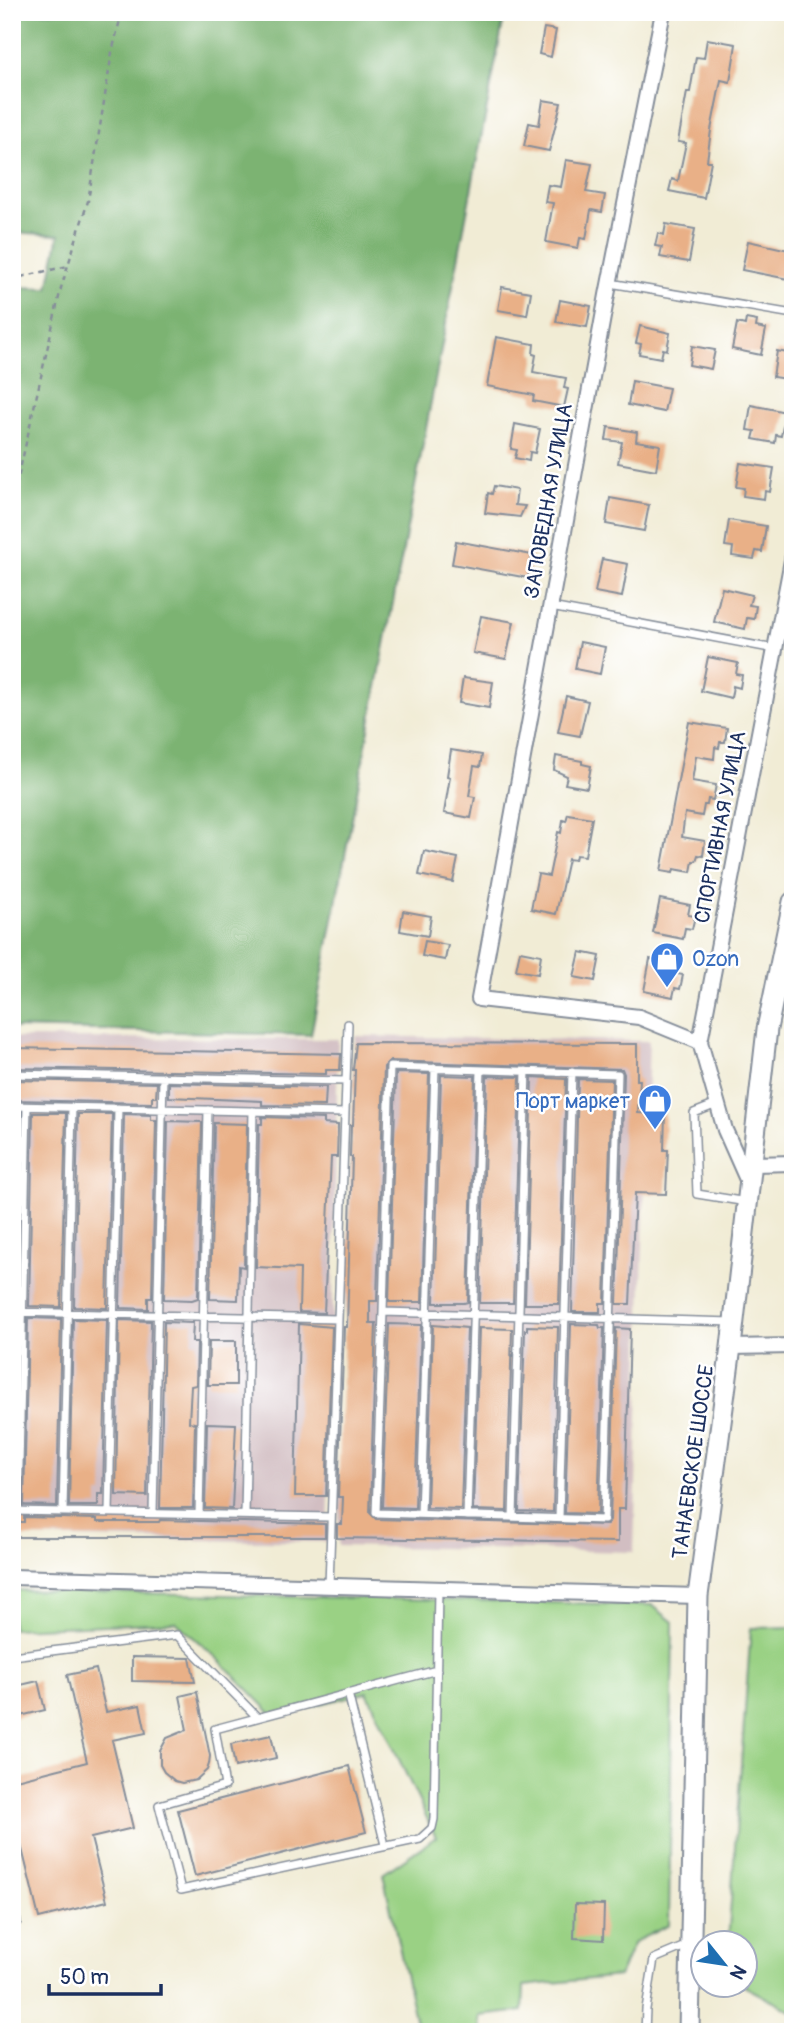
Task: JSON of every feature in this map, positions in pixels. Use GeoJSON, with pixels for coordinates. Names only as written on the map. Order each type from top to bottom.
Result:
{"type":"FeatureCollection","features":[{"type":"Feature","properties":{"kind":"street","name":"ЗАПОВЕДНАЯ УЛИЦА"},"geometry":{"type":"LineString","coordinates":[[663,12],[609,283],[480,999],[639,1017],[700,1042]]}},
{"type":"Feature","properties":{"kind":"street","name":"СПОРТИВНАЯ УЛИЦА"},"geometry":{"type":"LineString","coordinates":[[748,1193],[725,1130],[700,1042],[793,555]]}},
{"type":"Feature","properties":{"kind":"street","name":"ТАНАЕВСКОЕ ШОССЕ"},"geometry":{"type":"LineString","coordinates":[[691,1928],[698,1596],[731,1347],[768,1029],[786,967],[793,902]]}},
{"type":"Feature","properties":{"kind":"street"},"geometry":{"type":"LineString","coordinates":[[751,1164],[793,1163]]}},
{"type":"Feature","properties":{"kind":"street"},"geometry":{"type":"LineString","coordinates":[[731,1347],[793,1346]]}},
{"type":"Feature","properties":{"kind":"street"},"geometry":{"type":"LineString","coordinates":[[12,1577],[698,1596]]}},
{"type":"Feature","properties":{"kind":"street","name":"ТАНАЕВСКОЕ ШОССЕ"},"geometry":{"type":"LineString","coordinates":[[689,2032],[690,1988]]}},
{"type":"Feature","properties":{"kind":"lane"},"geometry":{"type":"LineString","coordinates":[[609,283],[793,314]]}},
{"type":"Feature","properties":{"kind":"lane"},"geometry":{"type":"LineString","coordinates":[[550,607],[775,649]]}},
{"type":"Feature","properties":{"kind":"lane"},"geometry":{"type":"LineString","coordinates":[[328,1587],[348,1024]]}},
{"type":"Feature","properties":{"kind":"lane"},"geometry":{"type":"LineString","coordinates":[[390,1067],[481,1070],[618,1074],[604,1520],[376,1513],[390,1067]]}},
{"type":"Feature","properties":{"kind":"lane"},"geometry":{"type":"LineString","coordinates":[[421,1514],[435,1068]]}},
{"type":"Feature","properties":{"kind":"lane"},"geometry":{"type":"LineString","coordinates":[[467,1516],[481,1070]]}},
{"type":"Feature","properties":{"kind":"lane"},"geometry":{"type":"LineString","coordinates":[[513,1517],[526,1071]]}},
{"type":"Feature","properties":{"kind":"lane"},"geometry":{"type":"LineString","coordinates":[[559,1518],[572,1072]]}},
{"type":"Feature","properties":{"kind":"lane"},"geometry":{"type":"LineString","coordinates":[[12,1074],[346,1081]]}},
{"type":"Feature","properties":{"kind":"lane"},"geometry":{"type":"LineString","coordinates":[[153,1513],[163,1077]]}},
{"type":"Feature","properties":{"kind":"lane"},"geometry":{"type":"LineString","coordinates":[[718,1104],[694,1114],[697,1194],[748,1193]]}},
{"type":"Feature","properties":{"kind":"lane"},"geometry":{"type":"LineString","coordinates":[[12,1106],[345,1113]]}},
{"type":"Feature","properties":{"kind":"lane"},"geometry":{"type":"LineString","coordinates":[[27,1107],[15,1511],[331,1517]]}},
{"type":"Feature","properties":{"kind":"lane"},"geometry":{"type":"LineString","coordinates":[[63,1512],[72,1108]]}},
{"type":"Feature","properties":{"kind":"lane"},"geometry":{"type":"LineString","coordinates":[[109,1512],[118,1108]]}},
{"type":"Feature","properties":{"kind":"lane"},"geometry":{"type":"LineString","coordinates":[[199,1514],[208,1110]]}},
{"type":"Feature","properties":{"kind":"lane"},"geometry":{"type":"LineString","coordinates":[[244,1515],[253,1111]]}},
{"type":"Feature","properties":{"kind":"lane"},"geometry":{"type":"LineString","coordinates":[[12,1312],[338,1319]]}},
{"type":"Feature","properties":{"kind":"lane"},"geometry":{"type":"LineString","coordinates":[[383,1312],[733,1322]]}},
{"type":"Feature","properties":{"kind":"lane"},"geometry":{"type":"LineString","coordinates":[[436,1670],[215,1729],[225,1786],[159,1805],[181,1890],[420,1839],[432,1828],[434,1819],[438,1589]]}},
{"type":"Feature","properties":{"kind":"lane"},"geometry":{"type":"LineString","coordinates":[[12,1656],[177,1635],[257,1717]]}},
{"type":"Feature","properties":{"kind":"lane"},"geometry":{"type":"LineString","coordinates":[[348,1693],[385,1845]]}},
{"type":"Feature","properties":{"kind":"lane"},"geometry":{"type":"LineString","coordinates":[[12,1902],[17,1922]]}},
{"type":"Feature","properties":{"kind":"lane"},"geometry":{"type":"LineString","coordinates":[[645,2032],[654,1959],[690,1944]]}},
{"type":"Feature","properties":{"kind":"path"},"geometry":{"type":"LineString","coordinates":[[12,505],[68,266],[88,201],[112,52],[122,12]]}},
{"type":"Feature","properties":{"kind":"path"},"geometry":{"type":"LineString","coordinates":[[12,279],[68,266]]}},
{"type":"Feature","properties":{"kind":"shaded area"},"geometry":{"type":"Polygon","coordinates":[[[355,1036],[649,1041],[634,1552],[338,1546],[355,1036]]]}},
{"type":"Feature","properties":{"kind":"shaded area"},"geometry":{"type":"Polygon","coordinates":[[[12,1038],[338,1039],[328,1542],[12,1537],[12,1038]]]}},
{"type":"Feature","properties":{"kind":"green space"},"geometry":{"type":"Polygon","coordinates":[[[12,12],[505,12],[311,1035],[12,1028],[12,287],[48,288],[59,235],[12,232],[12,12]]]}},
{"type":"Feature","properties":{"kind":"green space"},"geometry":{"type":"Polygon","coordinates":[[[12,1590],[652,1605],[673,1622],[669,1925],[634,1942],[619,1976],[524,1986],[523,2011],[480,2016],[481,2032],[418,2032],[383,1874],[436,1837],[367,1692],[274,1716],[220,1661],[176,1622],[12,1629],[12,1590]]]}},
{"type":"Feature","properties":{"kind":"green space"},"geometry":{"type":"Polygon","coordinates":[[[793,1627],[793,2012],[760,1995],[760,1928],[729,1928],[751,1628],[793,1627]]]}},
{"type":"Feature","properties":{"kind":"building"},"geometry":{"type":"Polygon","coordinates":[[[544,28],[556,30],[551,57],[539,54],[544,28]]]}},
{"type":"Feature","properties":{"kind":"building"},"geometry":{"type":"Polygon","coordinates":[[[707,39],[736,44],[730,82],[721,80],[711,130],[707,161],[711,161],[704,198],[669,191],[672,179],[678,181],[686,143],[678,142],[687,92],[690,92],[696,57],[704,58],[707,39]]]}},
{"type":"Feature","properties":{"kind":"building"},"geometry":{"type":"Polygon","coordinates":[[[543,100],[561,103],[549,151],[524,146],[529,123],[539,125],[543,100]]]}},
{"type":"Feature","properties":{"kind":"building"},"geometry":{"type":"Polygon","coordinates":[[[566,160],[592,164],[586,192],[605,195],[602,212],[591,210],[586,239],[580,238],[578,248],[546,242],[553,203],[545,202],[548,185],[561,187],[566,160]]]}},
{"type":"Feature","properties":{"kind":"building"},"geometry":{"type":"Polygon","coordinates":[[[666,224],[695,229],[689,262],[660,257],[662,247],[655,246],[658,233],[664,235],[666,224]]]}},
{"type":"Feature","properties":{"kind":"building"},"geometry":{"type":"Polygon","coordinates":[[[748,241],[793,251],[793,280],[742,270],[748,241]]]}},
{"type":"Feature","properties":{"kind":"building"},"geometry":{"type":"Polygon","coordinates":[[[502,287],[531,292],[527,315],[498,310],[502,287]]]}},
{"type":"Feature","properties":{"kind":"building"},"geometry":{"type":"Polygon","coordinates":[[[560,300],[591,306],[587,327],[556,322],[560,300]]]}},
{"type":"Feature","properties":{"kind":"building"},"geometry":{"type":"Polygon","coordinates":[[[746,319],[757,321],[756,327],[766,329],[761,355],[732,349],[737,323],[745,325],[746,319]]]}},
{"type":"Feature","properties":{"kind":"building"},"geometry":{"type":"Polygon","coordinates":[[[640,326],[670,333],[667,350],[663,349],[661,358],[639,354],[641,344],[636,343],[640,326]]]}},
{"type":"Feature","properties":{"kind":"building"},"geometry":{"type":"Polygon","coordinates":[[[496,337],[534,344],[533,354],[536,355],[533,372],[566,378],[564,388],[568,389],[564,407],[533,401],[534,395],[487,386],[496,337]]]}},
{"type":"Feature","properties":{"kind":"building"},"geometry":{"type":"Polygon","coordinates":[[[692,346],[715,350],[711,369],[689,365],[692,346]]]}},
{"type":"Feature","properties":{"kind":"building"},"geometry":{"type":"Polygon","coordinates":[[[777,351],[793,354],[793,380],[773,377],[777,351]]]}},
{"type":"Feature","properties":{"kind":"building"},"geometry":{"type":"Polygon","coordinates":[[[632,381],[669,388],[664,412],[628,405],[632,381]]]}},
{"type":"Feature","properties":{"kind":"building"},"geometry":{"type":"Polygon","coordinates":[[[751,405],[786,412],[781,436],[776,435],[775,443],[753,439],[755,431],[747,430],[751,405]]]}},
{"type":"Feature","properties":{"kind":"building"},"geometry":{"type":"Polygon","coordinates":[[[515,424],[540,429],[535,453],[530,452],[529,461],[515,458],[517,450],[511,449],[515,424]]]}},
{"type":"Feature","properties":{"kind":"building"},"geometry":{"type":"Polygon","coordinates":[[[608,427],[637,432],[636,441],[660,445],[656,470],[618,463],[622,442],[606,440],[608,427]]]}},
{"type":"Feature","properties":{"kind":"building"},"geometry":{"type":"Polygon","coordinates":[[[740,463],[774,468],[770,492],[765,491],[764,499],[743,496],[744,488],[736,487],[740,463]]]}},
{"type":"Feature","properties":{"kind":"building"},"geometry":{"type":"Polygon","coordinates":[[[494,486],[517,490],[515,505],[525,506],[520,517],[485,513],[488,493],[492,494],[494,486]]]}},
{"type":"Feature","properties":{"kind":"building"},"geometry":{"type":"Polygon","coordinates":[[[610,498],[649,505],[644,531],[606,524],[610,498]]]}},
{"type":"Feature","properties":{"kind":"building"},"geometry":{"type":"Polygon","coordinates":[[[729,520],[766,526],[762,552],[756,551],[754,559],[732,556],[733,547],[725,546],[729,520]]]}},
{"type":"Feature","properties":{"kind":"building"},"geometry":{"type":"Polygon","coordinates":[[[456,541],[532,555],[528,578],[452,564],[456,541]]]}},
{"type":"Feature","properties":{"kind":"building"},"geometry":{"type":"Polygon","coordinates":[[[602,559],[628,564],[622,597],[595,592],[602,559]]]}},
{"type":"Feature","properties":{"kind":"building"},"geometry":{"type":"Polygon","coordinates":[[[722,588],[752,595],[749,605],[756,606],[754,619],[747,618],[745,629],[714,622],[722,588]]]}},
{"type":"Feature","properties":{"kind":"building"},"geometry":{"type":"Polygon","coordinates":[[[481,616],[514,622],[506,659],[473,653],[481,616]]]}},
{"type":"Feature","properties":{"kind":"building"},"geometry":{"type":"Polygon","coordinates":[[[580,642],[605,647],[600,674],[575,669],[580,642]]]}},
{"type":"Feature","properties":{"kind":"building"},"geometry":{"type":"Polygon","coordinates":[[[708,657],[738,663],[736,674],[742,675],[740,688],[733,686],[731,698],[701,691],[708,657]]]}},
{"type":"Feature","properties":{"kind":"building"},"geometry":{"type":"Polygon","coordinates":[[[463,678],[493,682],[489,708],[459,703],[463,678]]]}},
{"type":"Feature","properties":{"kind":"building"},"geometry":{"type":"Polygon","coordinates":[[[566,696],[588,701],[580,736],[558,732],[566,696]]]}},
{"type":"Feature","properties":{"kind":"building"},"geometry":{"type":"Polygon","coordinates":[[[689,722],[727,728],[725,742],[720,742],[719,748],[715,747],[714,759],[696,756],[692,781],[716,785],[713,800],[708,799],[702,816],[685,813],[682,837],[705,841],[703,856],[698,855],[696,861],[693,861],[691,872],[674,869],[673,873],[661,871],[689,722]]]}},
{"type":"Feature","properties":{"kind":"building"},"geometry":{"type":"Polygon","coordinates":[[[451,750],[482,755],[480,767],[474,766],[469,796],[475,797],[471,818],[444,813],[451,750]]]}},
{"type":"Feature","properties":{"kind":"building"},"geometry":{"type":"Polygon","coordinates":[[[556,756],[582,761],[582,764],[591,766],[587,788],[565,784],[567,776],[554,770],[556,756]]]}},
{"type":"Feature","properties":{"kind":"building"},"geometry":{"type":"Polygon","coordinates":[[[568,814],[592,818],[585,856],[576,855],[575,860],[568,859],[556,914],[531,909],[538,874],[549,876],[558,832],[561,833],[563,820],[566,821],[568,814]]]}},
{"type":"Feature","properties":{"kind":"building"},"geometry":{"type":"Polygon","coordinates":[[[424,851],[458,858],[453,882],[419,875],[424,851]]]}},
{"type":"Feature","properties":{"kind":"building"},"geometry":{"type":"Polygon","coordinates":[[[660,899],[690,905],[688,915],[695,916],[692,929],[685,928],[683,939],[653,933],[660,899]]]}},
{"type":"Feature","properties":{"kind":"building"},"geometry":{"type":"Polygon","coordinates":[[[403,911],[431,916],[428,936],[400,931],[403,911]]]}},
{"type":"Feature","properties":{"kind":"building"},"geometry":{"type":"Polygon","coordinates":[[[425,941],[448,945],[445,960],[422,956],[425,941]]]}},
{"type":"Feature","properties":{"kind":"building"},"geometry":{"type":"Polygon","coordinates":[[[520,951],[541,955],[538,974],[516,970],[520,951]]]}},
{"type":"Feature","properties":{"kind":"building"},"geometry":{"type":"Polygon","coordinates":[[[580,952],[600,956],[595,981],[574,977],[580,952]]]}},
{"type":"Feature","properties":{"kind":"building"},"geometry":{"type":"Polygon","coordinates":[[[650,959],[679,964],[677,974],[683,975],[680,989],[675,988],[673,997],[644,991],[650,959]]]}},
{"type":"Feature","properties":{"kind":"building"},"geometry":{"type":"Polygon","coordinates":[[[356,1043],[637,1044],[637,1080],[640,1080],[638,1113],[665,1114],[664,1150],[668,1150],[666,1194],[635,1193],[630,1304],[617,1304],[624,1074],[622,1069],[390,1061],[384,1067],[377,1301],[370,1301],[370,1323],[376,1323],[370,1513],[376,1519],[607,1525],[610,1520],[616,1328],[630,1329],[625,1509],[618,1509],[618,1542],[337,1538],[337,1524],[342,1524],[343,1497],[338,1497],[344,1327],[347,1327],[351,1125],[356,1043]]]}},
{"type":"Feature","properties":{"kind":"building"},"geometry":{"type":"Polygon","coordinates":[[[12,1048],[341,1054],[340,1070],[326,1070],[326,1074],[12,1068],[12,1048]]]}},
{"type":"Feature","properties":{"kind":"building"},"geometry":{"type":"Polygon","coordinates":[[[396,1073],[429,1074],[422,1302],[389,1302],[396,1073]]]}},
{"type":"Feature","properties":{"kind":"building"},"geometry":{"type":"Polygon","coordinates":[[[441,1075],[475,1076],[468,1302],[464,1303],[434,1303],[441,1075]]]}},
{"type":"Feature","properties":{"kind":"building"},"geometry":{"type":"Polygon","coordinates":[[[487,1076],[520,1077],[513,1303],[480,1303],[487,1076]]]}},
{"type":"Feature","properties":{"kind":"building"},"geometry":{"type":"Polygon","coordinates":[[[532,1077],[566,1079],[559,1304],[525,1304],[532,1077]]]}},
{"type":"Feature","properties":{"kind":"building"},"geometry":{"type":"Polygon","coordinates":[[[578,1079],[612,1080],[605,1303],[600,1303],[600,1312],[572,1312],[578,1079]]]}},
{"type":"Feature","properties":{"kind":"building"},"geometry":{"type":"Polygon","coordinates":[[[12,1080],[157,1083],[156,1097],[152,1097],[152,1103],[12,1100],[12,1080]]]}},
{"type":"Feature","properties":{"kind":"building"},"geometry":{"type":"Polygon","coordinates":[[[169,1083],[326,1087],[325,1106],[262,1105],[262,1101],[169,1097],[169,1083]]]}},
{"type":"Feature","properties":{"kind":"building"},"geometry":{"type":"Polygon","coordinates":[[[12,1112],[21,1112],[16,1306],[12,1306],[12,1112]]]}},
{"type":"Feature","properties":{"kind":"building"},"geometry":{"type":"Polygon","coordinates":[[[33,1113],[66,1113],[61,1307],[29,1306],[33,1113]]]}},
{"type":"Feature","properties":{"kind":"building"},"geometry":{"type":"Polygon","coordinates":[[[78,1114],[112,1114],[107,1308],[74,1307],[78,1114]]]}},
{"type":"Feature","properties":{"kind":"building"},"geometry":{"type":"Polygon","coordinates":[[[124,1114],[151,1115],[151,1120],[156,1120],[152,1298],[148,1298],[148,1309],[120,1308],[124,1114]]]}},
{"type":"Feature","properties":{"kind":"building"},"geometry":{"type":"Polygon","coordinates":[[[262,1117],[324,1119],[324,1124],[338,1125],[337,1157],[331,1157],[324,1313],[299,1312],[300,1269],[256,1267],[259,1124],[262,1124],[262,1117]]]}},
{"type":"Feature","properties":{"kind":"building"},"geometry":{"type":"Polygon","coordinates":[[[168,1121],[202,1122],[198,1298],[192,1300],[164,1299],[168,1121]]]}},
{"type":"Feature","properties":{"kind":"building"},"geometry":{"type":"Polygon","coordinates":[[[214,1123],[247,1124],[244,1267],[239,1266],[238,1300],[210,1299],[214,1123]]]}},
{"type":"Feature","properties":{"kind":"building"},"geometry":{"type":"Polygon","coordinates":[[[28,1318],[61,1319],[57,1506],[24,1505],[28,1318]]]}},
{"type":"Feature","properties":{"kind":"building"},"geometry":{"type":"Polygon","coordinates":[[[73,1319],[107,1320],[103,1494],[98,1494],[98,1506],[69,1506],[73,1319]]]}},
{"type":"Feature","properties":{"kind":"building"},"geometry":{"type":"Polygon","coordinates":[[[119,1320],[151,1321],[147,1496],[116,1495],[119,1320]]]}},
{"type":"Feature","properties":{"kind":"building"},"geometry":{"type":"Polygon","coordinates":[[[164,1322],[193,1323],[192,1342],[197,1342],[196,1385],[191,1386],[189,1422],[195,1423],[193,1508],[160,1508],[164,1322]]]}},
{"type":"Feature","properties":{"kind":"building"},"geometry":{"type":"Polygon","coordinates":[[[299,1324],[332,1327],[326,1496],[295,1496],[299,1324]]]}},
{"type":"Feature","properties":{"kind":"building"},"geometry":{"type":"Polygon","coordinates":[[[389,1324],[421,1325],[415,1508],[382,1507],[389,1324]]]}},
{"type":"Feature","properties":{"kind":"building"},"geometry":{"type":"Polygon","coordinates":[[[571,1324],[599,1325],[604,1328],[598,1514],[565,1513],[571,1324]]]}},
{"type":"Feature","properties":{"kind":"building"},"geometry":{"type":"Polygon","coordinates":[[[433,1325],[467,1328],[461,1509],[427,1508],[433,1325]]]}},
{"type":"Feature","properties":{"kind":"building"},"geometry":{"type":"Polygon","coordinates":[[[527,1326],[558,1327],[553,1512],[519,1511],[527,1326]]]}},
{"type":"Feature","properties":{"kind":"building"},"geometry":{"type":"Polygon","coordinates":[[[479,1328],[512,1329],[507,1511],[473,1510],[479,1328]]]}},
{"type":"Feature","properties":{"kind":"building"},"geometry":{"type":"Polygon","coordinates":[[[209,1341],[236,1341],[236,1385],[208,1385],[209,1341]]]}},
{"type":"Feature","properties":{"kind":"building"},"geometry":{"type":"Polygon","coordinates":[[[207,1423],[236,1424],[232,1509],[205,1508],[207,1423]]]}},
{"type":"Feature","properties":{"kind":"building"},"geometry":{"type":"Polygon","coordinates":[[[24,1517],[97,1519],[97,1522],[160,1520],[325,1524],[325,1537],[12,1537],[12,1522],[24,1522],[24,1517]]]}},
{"type":"Feature","properties":{"kind":"building"},"geometry":{"type":"Polygon","coordinates":[[[132,1657],[190,1658],[195,1682],[132,1681],[132,1657]]]}},
{"type":"Feature","properties":{"kind":"building"},"geometry":{"type":"Polygon","coordinates":[[[96,1669],[106,1712],[140,1705],[146,1733],[112,1740],[133,1828],[91,1838],[107,1901],[39,1918],[12,1808],[12,1781],[87,1762],[67,1675],[96,1669]]]}},
{"type":"Feature","properties":{"kind":"building"},"geometry":{"type":"Polygon","coordinates":[[[38,1681],[45,1710],[12,1718],[12,1687],[38,1681]]]}},
{"type":"Feature","properties":{"kind":"building"},"geometry":{"type":"Polygon","coordinates":[[[197,1692],[210,1756],[209,1764],[207,1770],[196,1780],[182,1783],[164,1772],[160,1765],[160,1751],[167,1738],[187,1730],[180,1696],[197,1692]]]}},
{"type":"Feature","properties":{"kind":"building"},"geometry":{"type":"Polygon","coordinates":[[[271,1735],[276,1758],[235,1767],[231,1744],[271,1735]]]}},
{"type":"Feature","properties":{"kind":"building"},"geometry":{"type":"Polygon","coordinates":[[[349,1766],[366,1832],[195,1876],[178,1810],[349,1766]]]}},
{"type":"Feature","properties":{"kind":"building"},"geometry":{"type":"Polygon","coordinates":[[[575,1904],[604,1905],[603,1940],[574,1938],[575,1904]]]}},
{"type":"Feature","properties":{"kind":"place","name":"Ozon"},"geometry":{"type":"Point","coordinates":[667,989]}},
{"type":"Feature","properties":{"kind":"place","name":"Порт маркет"},"geometry":{"type":"Point","coordinates":[655,1131]}}]}
